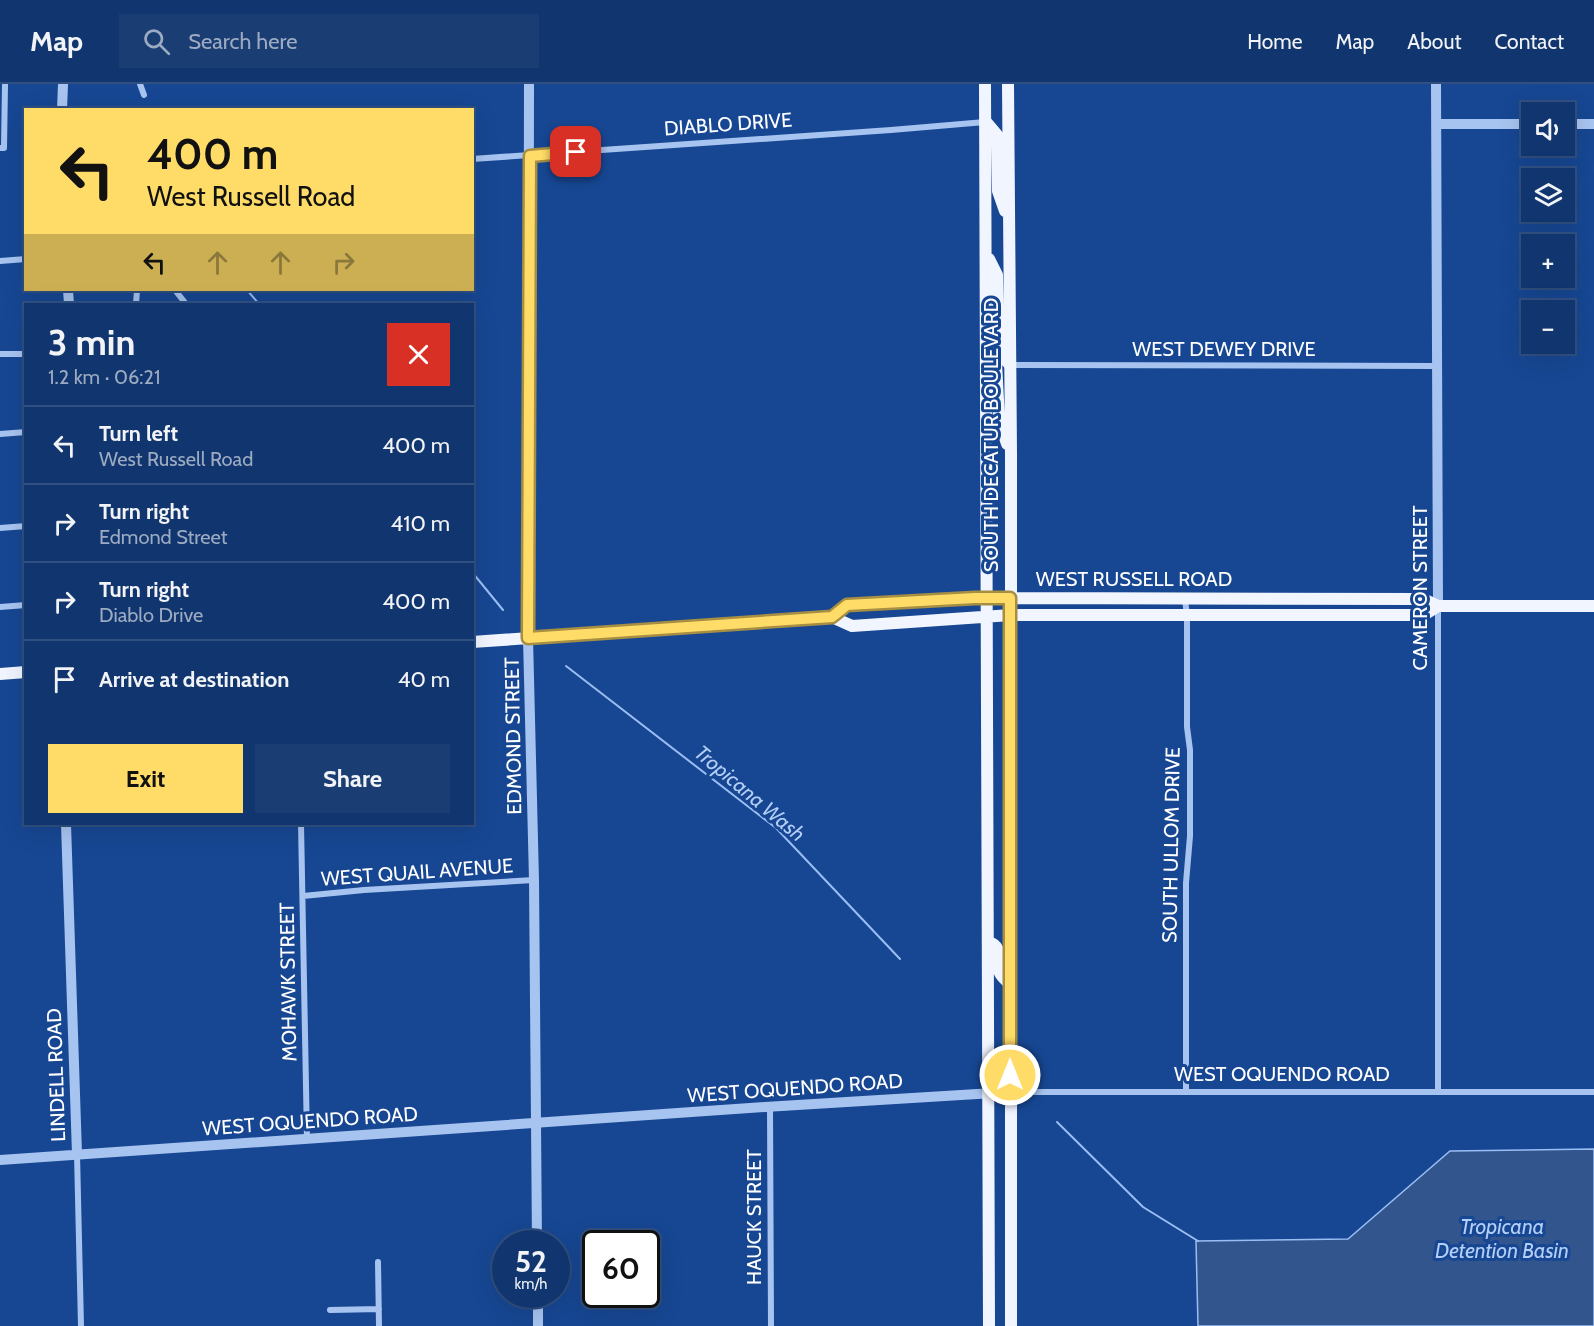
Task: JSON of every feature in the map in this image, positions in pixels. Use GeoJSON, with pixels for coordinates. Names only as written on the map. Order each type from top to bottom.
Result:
{"type":"FeatureCollection","features":[{"type":"Feature","properties":{"kind":"main road","name":"SOUTH DECATUR BOULEVARD"},"geometry":{"type":"LineString","coordinates":[[985,84],[989,1326]]}},
{"type":"Feature","properties":{"kind":"main road","name":"SOUTH DECATUR BOULEVARD"},"geometry":{"type":"LineString","coordinates":[[1008,84],[1011,364],[1011,1326]]}},
{"type":"Feature","properties":{"kind":"main road"},"geometry":{"type":"LineString","coordinates":[[986,122],[997,135],[998,191],[1009,224]]}},
{"type":"Feature","properties":{"kind":"main road"},"geometry":{"type":"LineString","coordinates":[[987,255],[997,275],[999,352],[1011,364]]}},
{"type":"Feature","properties":{"kind":"main road"},"geometry":{"type":"LineString","coordinates":[[987,351],[996,362],[999,419],[1011,453]]}},
{"type":"Feature","properties":{"kind":"main road","name":"WEST RUSSELL ROAD"},"geometry":{"type":"LineString","coordinates":[[832,617],[847,605],[987,598],[1423,598],[1438,606],[1594,606]]}},
{"type":"Feature","properties":{"kind":"main road","name":"WEST RUSSELL ROAD"},"geometry":{"type":"LineString","coordinates":[[474,642],[832,617],[852,626],[1011,615],[1424,615],[1438,606]]}},
{"type":"Feature","properties":{"kind":"main road"},"geometry":{"type":"LineString","coordinates":[[0,674],[24,672]]}},
{"type":"Feature","properties":{"kind":"main road"},"geometry":{"type":"LineString","coordinates":[[988,942],[997,948],[999,972],[1010,985]]}},
{"type":"Feature","properties":{"kind":"street"},"geometry":{"type":"LineString","coordinates":[[2,148],[5,84]]}},
{"type":"Feature","properties":{"kind":"street"},"geometry":{"type":"LineString","coordinates":[[62,108],[63,84]]}},
{"type":"Feature","properties":{"kind":"street"},"geometry":{"type":"LineString","coordinates":[[140,84],[144,95]]}},
{"type":"Feature","properties":{"kind":"street","name":"EDMOND STREET"},"geometry":{"type":"LineString","coordinates":[[529,84],[528,638],[534,880],[537,1230]]}},
{"type":"Feature","properties":{"kind":"street","name":"CAMERON STREET"},"geometry":{"type":"LineString","coordinates":[[1436,84],[1438,1092]]}},
{"type":"Feature","properties":{"kind":"street","name":"DIABLO DRIVE"},"geometry":{"type":"LineString","coordinates":[[474,159],[986,122]]}},
{"type":"Feature","properties":{"kind":"street"},"geometry":{"type":"LineString","coordinates":[[1437,124],[1521,124]]}},
{"type":"Feature","properties":{"kind":"street"},"geometry":{"type":"LineString","coordinates":[[1575,124],[1594,124]]}},
{"type":"Feature","properties":{"kind":"street"},"geometry":{"type":"LineString","coordinates":[[0,261],[24,259]]}},
{"type":"Feature","properties":{"kind":"street"},"geometry":{"type":"LineString","coordinates":[[176,291],[185,303]]}},
{"type":"Feature","properties":{"kind":"street"},"geometry":{"type":"LineString","coordinates":[[0,354],[24,354]]}},
{"type":"Feature","properties":{"kind":"street","name":"WEST DEWEY DRIVE"},"geometry":{"type":"LineString","coordinates":[[1011,364],[1437,366]]}},
{"type":"Feature","properties":{"kind":"street"},"geometry":{"type":"LineString","coordinates":[[0,434],[24,432]]}},
{"type":"Feature","properties":{"kind":"street"},"geometry":{"type":"LineString","coordinates":[[0,528],[24,526]]}},
{"type":"Feature","properties":{"kind":"street","name":"SOUTH ULLOM DRIVE"},"geometry":{"type":"LineString","coordinates":[[1185,599],[1187,727],[1190,750],[1190,836],[1186,883],[1186,1092]]}},
{"type":"Feature","properties":{"kind":"street"},"geometry":{"type":"LineString","coordinates":[[0,607],[24,605]]}},
{"type":"Feature","properties":{"kind":"street","name":"LINDELL ROAD"},"geometry":{"type":"LineString","coordinates":[[66,825],[81,1326]]}},
{"type":"Feature","properties":{"kind":"street","name":"MOHAWK STREET"},"geometry":{"type":"LineString","coordinates":[[300,825],[308,1139]]}},
{"type":"Feature","properties":{"kind":"street","name":"WEST QUAIL AVENUE"},"geometry":{"type":"LineString","coordinates":[[303,896],[534,880]]}},
{"type":"Feature","properties":{"kind":"street","name":"WEST OQUENDO ROAD"},"geometry":{"type":"LineString","coordinates":[[0,1160],[1010,1092],[1594,1092]]}},
{"type":"Feature","properties":{"kind":"street","name":"HAUCK STREET"},"geometry":{"type":"LineString","coordinates":[[770,1107],[771,1326]]}},
{"type":"Feature","properties":{"kind":"street"},"geometry":{"type":"LineString","coordinates":[[378,1262],[379,1326]]}},
{"type":"Feature","properties":{"kind":"street"},"geometry":{"type":"LineString","coordinates":[[538,1308],[538,1326]]}},
{"type":"Feature","properties":{"kind":"street"},"geometry":{"type":"LineString","coordinates":[[330,1310],[379,1309]]}},
{"type":"Feature","properties":{"kind":"water","name":"Tropicana Detention Basin"},"geometry":{"type":"Polygon","coordinates":[[[1594,1149],[1594,1326],[1198,1326],[1196,1241],[1348,1239],[1450,1151],[1594,1149]]]}},
{"type":"Feature","properties":{"kind":"waterway","name":"Tropicana Wash"},"geometry":{"type":"LineString","coordinates":[[248,291],[258,303]]}},
{"type":"Feature","properties":{"kind":"waterway","name":"Tropicana Wash"},"geometry":{"type":"LineString","coordinates":[[474,574],[503,610]]}},
{"type":"Feature","properties":{"kind":"waterway","name":"Tropicana Wash"},"geometry":{"type":"LineString","coordinates":[[566,666],[776,828],[900,959]]}},
{"type":"Feature","properties":{"kind":"waterway"},"geometry":{"type":"LineString","coordinates":[[1057,1122],[1143,1207],[1198,1241]]}},
{"type":"Feature","properties":{"kind":"route"},"geometry":{"type":"LineString","coordinates":[[576,152],[530,156],[528,638],[832,617],[847,605],[1010,598],[1010,1075]]}}]}
